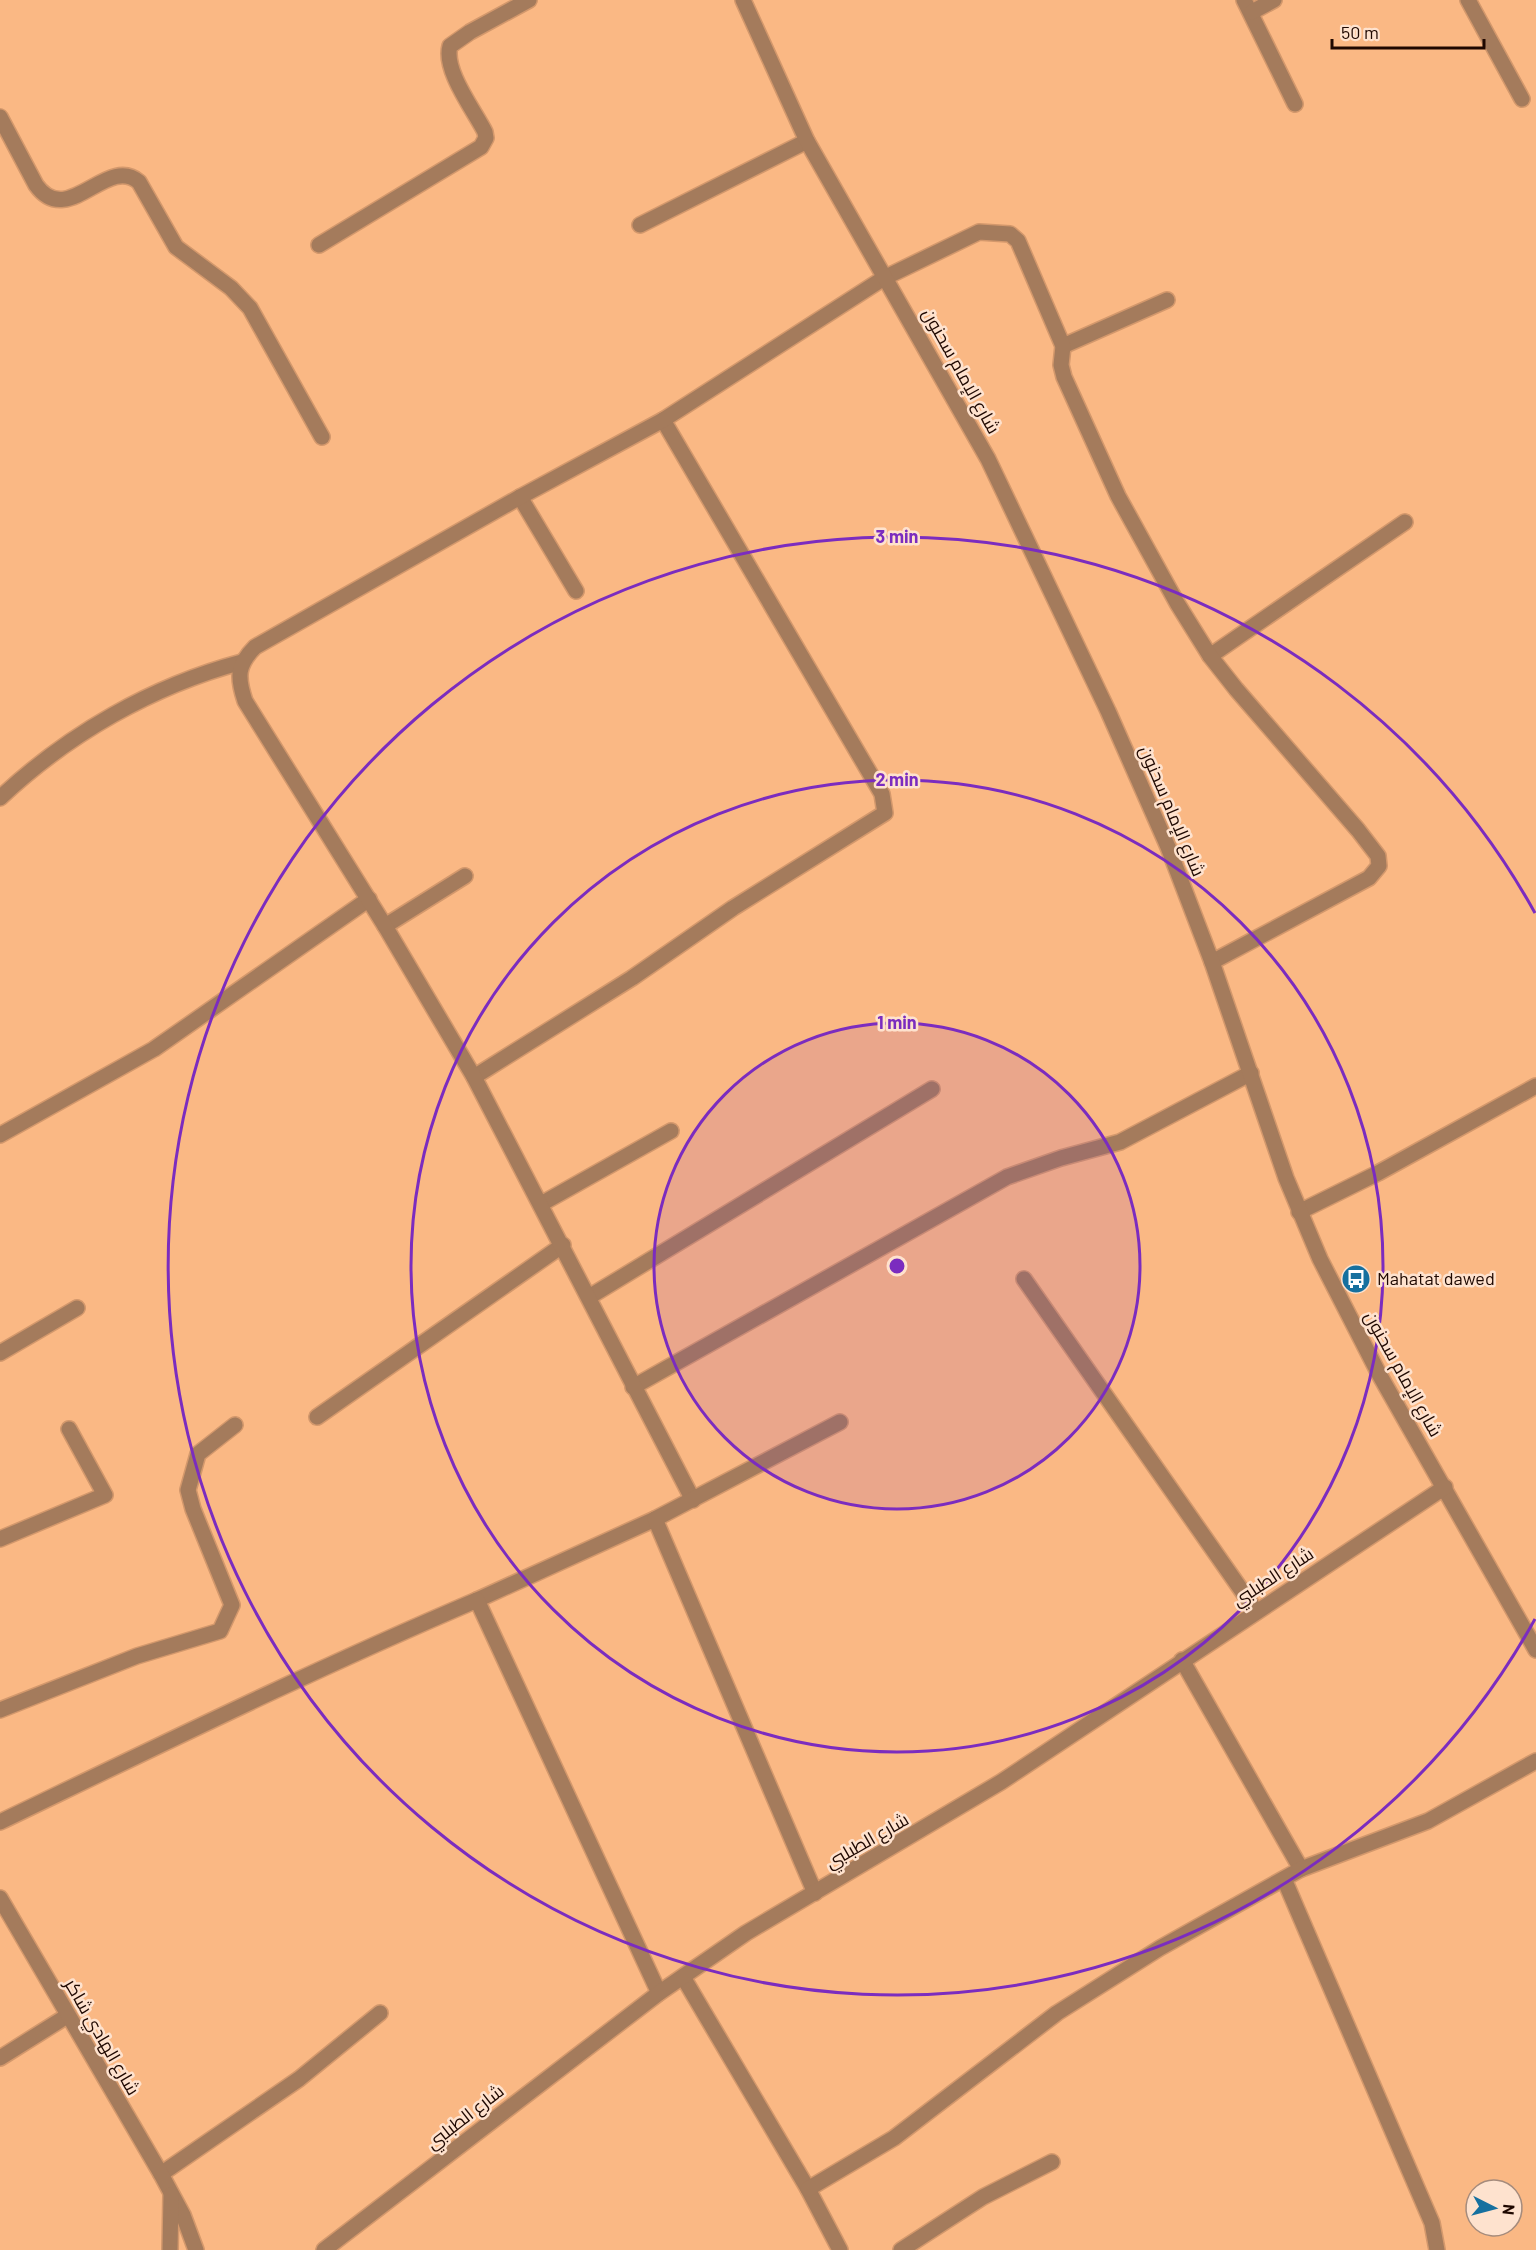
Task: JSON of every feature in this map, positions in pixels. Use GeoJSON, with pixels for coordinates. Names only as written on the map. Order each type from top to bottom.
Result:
{"type":"FeatureCollection","features":[{"type":"Feature","properties":{"kind":"street"},"geometry":{"type":"LineString","coordinates":[[320,244],[481,147],[486,138],[485,132],[452,72],[449,50],[454,42],[529,0]]}},
{"type":"Feature","properties":{"kind":"street","name":"شارع الإمام سحنون"},"geometry":{"type":"LineString","coordinates":[[743,0],[807,141],[884,278],[926,346],[988,459],[1108,711],[1168,847],[1212,962],[1299,1212],[1320,1259],[1379,1374],[1536,1650]]}},
{"type":"Feature","properties":{"kind":"street"},"geometry":{"type":"LineString","coordinates":[[1274,0],[1248,6],[1295,104]]}},
{"type":"Feature","properties":{"kind":"street"},"geometry":{"type":"LineString","coordinates":[[1468,0],[1522,99]]}},
{"type":"Feature","properties":{"kind":"street"},"geometry":{"type":"LineString","coordinates":[[0,117],[36,185],[42,193],[51,198],[72,197],[117,175],[130,175],[140,182],[176,247],[231,288],[250,308],[322,437]]}},
{"type":"Feature","properties":{"kind":"street"},"geometry":{"type":"LineString","coordinates":[[640,225],[807,141]]}},
{"type":"Feature","properties":{"kind":"street"},"geometry":{"type":"LineString","coordinates":[[693,1500],[474,1077],[369,899],[245,701],[238,675],[242,662],[255,647],[520,497],[663,420],[884,278],[979,232],[1010,234],[1018,241],[1063,346],[1062,371],[1118,496],[1177,603],[1210,656],[1236,689],[1378,855],[1379,861],[1369,878],[1212,962]]}},
{"type":"Feature","properties":{"kind":"street"},"geometry":{"type":"LineString","coordinates":[[1063,346],[1167,300]]}},
{"type":"Feature","properties":{"kind":"street"},"geometry":{"type":"LineString","coordinates":[[474,1077],[632,978],[733,908],[885,813],[882,794],[663,420]]}},
{"type":"Feature","properties":{"kind":"street"},"geometry":{"type":"LineString","coordinates":[[520,497],[576,591]]}},
{"type":"Feature","properties":{"kind":"street"},"geometry":{"type":"LineString","coordinates":[[1210,656],[1405,522]]}},
{"type":"Feature","properties":{"kind":"street"},"geometry":{"type":"LineString","coordinates":[[0,798],[20,779],[72,741],[127,708],[188,678],[242,662]]}},
{"type":"Feature","properties":{"kind":"street"},"geometry":{"type":"LineString","coordinates":[[385,926],[465,876]]}},
{"type":"Feature","properties":{"kind":"street"},"geometry":{"type":"LineString","coordinates":[[0,1135],[154,1049],[369,899]]}},
{"type":"Feature","properties":{"kind":"street"},"geometry":{"type":"LineString","coordinates":[[633,1387],[1007,1177],[1061,1158],[1120,1142],[1251,1073]]}},
{"type":"Feature","properties":{"kind":"street"},"geometry":{"type":"LineString","coordinates":[[1299,1212],[1378,1173],[1536,1086]]}},
{"type":"Feature","properties":{"kind":"street"},"geometry":{"type":"LineString","coordinates":[[589,1297],[932,1089]]}},
{"type":"Feature","properties":{"kind":"street"},"geometry":{"type":"LineString","coordinates":[[541,1204],[671,1131]]}},
{"type":"Feature","properties":{"kind":"street"},"geometry":{"type":"LineString","coordinates":[[317,1417],[563,1245]]}},
{"type":"Feature","properties":{"kind":"street"},"geometry":{"type":"LineString","coordinates":[[1024,1279],[1256,1611]]}},
{"type":"Feature","properties":{"kind":"street"},"geometry":{"type":"LineString","coordinates":[[0,1353],[77,1308]]}},
{"type":"Feature","properties":{"kind":"street"},"geometry":{"type":"LineString","coordinates":[[0,1822],[225,1713],[304,1679],[338,1660],[655,1519],[840,1422]]}},
{"type":"Feature","properties":{"kind":"street"},"geometry":{"type":"LineString","coordinates":[[0,1710],[137,1656],[220,1631],[232,1605],[193,1509],[188,1490],[198,1454],[235,1425]]}},
{"type":"Feature","properties":{"kind":"street"},"geometry":{"type":"LineString","coordinates":[[0,1539],[105,1495],[69,1429]]}},
{"type":"Feature","properties":{"kind":"street","name":"شارع الطبلبي"},"geometry":{"type":"LineString","coordinates":[[324,2250],[659,1993],[746,1933],[1001,1782],[1445,1487]]}},
{"type":"Feature","properties":{"kind":"street"},"geometry":{"type":"LineString","coordinates":[[655,1519],[814,1893]]}},
{"type":"Feature","properties":{"kind":"street"},"geometry":{"type":"LineString","coordinates":[[477,1600],[659,1993]]}},
{"type":"Feature","properties":{"kind":"street"},"geometry":{"type":"LineString","coordinates":[[1182,1660],[1301,1869]]}},
{"type":"Feature","properties":{"kind":"street"},"geometry":{"type":"LineString","coordinates":[[808,2189],[894,2138],[1057,2013],[1091,1990],[1301,1869],[1428,1821],[1536,1761]]}},
{"type":"Feature","properties":{"kind":"street"},"geometry":{"type":"LineString","coordinates":[[1284,1879],[1432,2223],[1437,2250]]}},
{"type":"Feature","properties":{"kind":"street","name":"شارع الهادي شاكر"},"geometry":{"type":"LineString","coordinates":[[0,1898],[161,2174],[183,2215],[196,2250]]}},
{"type":"Feature","properties":{"kind":"street"},"geometry":{"type":"LineString","coordinates":[[682,1977],[808,2189],[840,2250]]}},
{"type":"Feature","properties":{"kind":"street"},"geometry":{"type":"LineString","coordinates":[[161,2174],[299,2079],[380,2013]]}},
{"type":"Feature","properties":{"kind":"street"},"geometry":{"type":"LineString","coordinates":[[0,2058],[67,2016]]}},
{"type":"Feature","properties":{"kind":"street"},"geometry":{"type":"LineString","coordinates":[[901,2250],[983,2197],[1053,2162]]}},
{"type":"Feature","properties":{"kind":"street","name":"شارع الهادي شاكر"},"geometry":{"type":"LineString","coordinates":[[170,2250],[171,2195]]}},
{"type":"Feature","properties":{"kind":"place","name":"Mahatat dawed"},"geometry":{"type":"Point","coordinates":[1356,1279]}}]}
